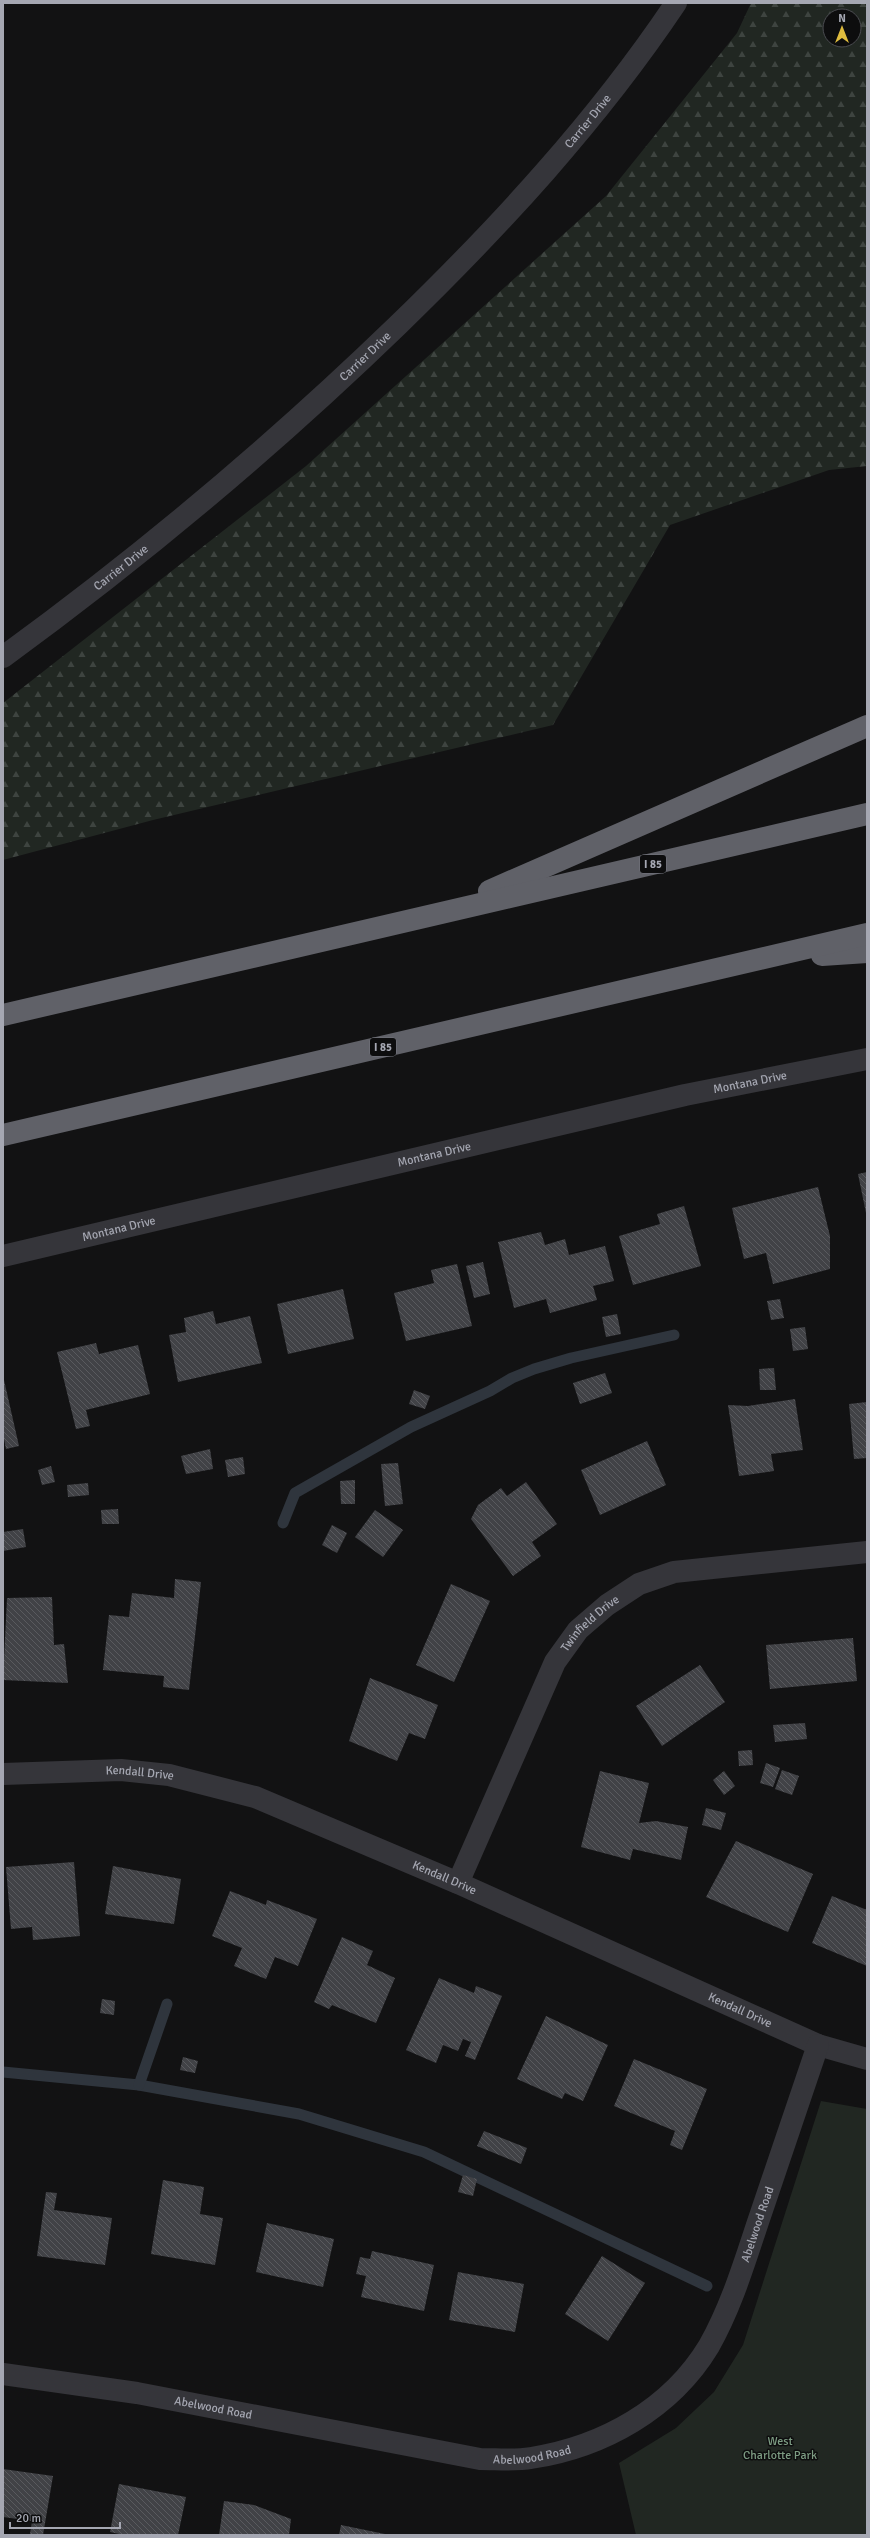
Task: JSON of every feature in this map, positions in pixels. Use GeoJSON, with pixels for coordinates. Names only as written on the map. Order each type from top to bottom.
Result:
{"type":"FeatureCollection","features":[{"type":"Feature","properties":{"kind":"highway"},"geometry":{"type":"LineString","coordinates":[[438,914],[867,726]]}},
{"type":"Feature","properties":{"kind":"highway","name":"I 85"},"geometry":{"type":"LineString","coordinates":[[3,1015],[867,814]]}},
{"type":"Feature","properties":{"kind":"highway","name":"I 85"},"geometry":{"type":"LineString","coordinates":[[3,1135],[867,934]]}},
{"type":"Feature","properties":{"kind":"highway"},"geometry":{"type":"LineString","coordinates":[[763,958],[867,952]]}},
{"type":"Feature","properties":{"kind":"street","name":"Carrier Drive"},"geometry":{"type":"LineString","coordinates":[[3,657],[149,547],[235,476],[336,384],[420,304],[527,193],[595,115],[652,39],[676,3]]}},
{"type":"Feature","properties":{"kind":"street","name":"Montana Drive"},"geometry":{"type":"LineString","coordinates":[[3,1256],[685,1095],[867,1059]]}},
{"type":"Feature","properties":{"kind":"street","name":"Twinfield Drive"},"geometry":{"type":"LineString","coordinates":[[458,1883],[555,1662],[578,1630],[607,1605],[639,1584],[674,1572],[867,1552]]}},
{"type":"Feature","properties":{"kind":"street","name":"Kendall Drive"},"geometry":{"type":"LineString","coordinates":[[3,1774],[121,1770],[169,1775],[205,1782],[255,1797],[458,1883],[818,2045],[867,2059]]}},
{"type":"Feature","properties":{"kind":"street","name":"Abelwood Road"},"geometry":{"type":"LineString","coordinates":[[3,2374],[137,2393],[480,2459],[530,2458],[583,2447],[629,2425],[650,2411],[687,2376],[709,2345],[733,2295],[818,2045]]}},
{"type":"Feature","properties":{"kind":"green space"},"geometry":{"type":"Polygon","coordinates":[[[751,3],[867,3],[867,466],[829,470],[670,525],[553,725],[153,820],[3,860],[3,703],[306,466],[606,196],[737,33],[751,3]]]}},
{"type":"Feature","properties":{"kind":"green space","name":"West Charlotte Park"},"geometry":{"type":"Polygon","coordinates":[[[821,2101],[867,2109],[867,2535],[636,2535],[619,2463],[676,2428],[714,2392],[743,2345],[821,2101]]]}},
{"type":"Feature","properties":{"kind":"building"},"geometry":{"type":"Polygon","coordinates":[[[867,1172],[867,1213],[866,1213],[858,1174],[867,1172]]]}},
{"type":"Feature","properties":{"kind":"building"},"geometry":{"type":"Polygon","coordinates":[[[818,1187],[830,1236],[830,1269],[773,1284],[766,1253],[744,1259],[732,1208],[818,1187]]]}},
{"type":"Feature","properties":{"kind":"building"},"geometry":{"type":"Polygon","coordinates":[[[684,1206],[701,1266],[633,1285],[619,1236],[660,1224],[657,1214],[684,1206]]]}},
{"type":"Feature","properties":{"kind":"building"},"geometry":{"type":"Polygon","coordinates":[[[541,1232],[545,1245],[565,1239],[569,1255],[605,1246],[614,1281],[593,1286],[597,1300],[550,1313],[546,1299],[514,1308],[498,1242],[541,1232]]]}},
{"type":"Feature","properties":{"kind":"building"},"geometry":{"type":"Polygon","coordinates":[[[483,1262],[490,1294],[474,1298],[466,1266],[483,1262]]]}},
{"type":"Feature","properties":{"kind":"building"},"geometry":{"type":"Polygon","coordinates":[[[457,1264],[472,1326],[406,1341],[394,1293],[434,1283],[431,1270],[457,1264]]]}},
{"type":"Feature","properties":{"kind":"building"},"geometry":{"type":"Polygon","coordinates":[[[343,1289],[354,1339],[288,1354],[277,1304],[343,1289]]]}},
{"type":"Feature","properties":{"kind":"building"},"geometry":{"type":"Polygon","coordinates":[[[780,1299],[784,1318],[771,1320],[767,1301],[780,1299]]]}},
{"type":"Feature","properties":{"kind":"building"},"geometry":{"type":"Polygon","coordinates":[[[213,1311],[216,1324],[250,1316],[262,1363],[178,1382],[169,1335],[186,1332],[184,1318],[213,1311]]]}},
{"type":"Feature","properties":{"kind":"building"},"geometry":{"type":"Polygon","coordinates":[[[617,1314],[621,1334],[606,1337],[602,1317],[617,1314]]]}},
{"type":"Feature","properties":{"kind":"building"},"geometry":{"type":"Polygon","coordinates":[[[805,1327],[808,1349],[793,1351],[790,1329],[805,1327]]]}},
{"type":"Feature","properties":{"kind":"building"},"geometry":{"type":"Polygon","coordinates":[[[96,1343],[99,1354],[138,1345],[150,1394],[86,1410],[90,1426],[76,1429],[57,1352],[96,1343]]]}},
{"type":"Feature","properties":{"kind":"building"},"geometry":{"type":"Polygon","coordinates":[[[774,1368],[776,1390],[760,1390],[759,1369],[774,1368]]]}},
{"type":"Feature","properties":{"kind":"building"},"geometry":{"type":"Polygon","coordinates":[[[605,1373],[612,1393],[580,1404],[573,1383],[605,1373]]]}},
{"type":"Feature","properties":{"kind":"building"},"geometry":{"type":"Polygon","coordinates":[[[4,1380],[19,1446],[6,1449],[3,1434],[4,1380]]]}},
{"type":"Feature","properties":{"kind":"building"},"geometry":{"type":"Polygon","coordinates":[[[414,1390],[430,1396],[425,1409],[409,1404],[414,1390]]]}},
{"type":"Feature","properties":{"kind":"building"},"geometry":{"type":"Polygon","coordinates":[[[795,1399],[803,1450],[771,1454],[774,1471],[739,1476],[728,1405],[748,1406],[795,1399]]]}},
{"type":"Feature","properties":{"kind":"building"},"geometry":{"type":"Polygon","coordinates":[[[867,1402],[867,1458],[854,1459],[849,1404],[867,1402]]]}},
{"type":"Feature","properties":{"kind":"building"},"geometry":{"type":"Polygon","coordinates":[[[647,1441],[666,1485],[600,1515],[581,1470],[647,1441]]]}},
{"type":"Feature","properties":{"kind":"building"},"geometry":{"type":"Polygon","coordinates":[[[210,1449],[213,1469],[186,1474],[181,1456],[210,1449]]]}},
{"type":"Feature","properties":{"kind":"building"},"geometry":{"type":"Polygon","coordinates":[[[243,1457],[245,1474],[228,1477],[225,1460],[243,1457]]]}},
{"type":"Feature","properties":{"kind":"building"},"geometry":{"type":"Polygon","coordinates":[[[398,1463],[403,1504],[385,1506],[381,1464],[398,1463]]]}},
{"type":"Feature","properties":{"kind":"building"},"geometry":{"type":"Polygon","coordinates":[[[51,1466],[55,1482],[42,1485],[38,1470],[51,1466]]]}},
{"type":"Feature","properties":{"kind":"building"},"geometry":{"type":"Polygon","coordinates":[[[355,1480],[355,1504],[341,1504],[340,1481],[355,1480]]]}},
{"type":"Feature","properties":{"kind":"building"},"geometry":{"type":"Polygon","coordinates":[[[526,1482],[557,1524],[532,1542],[541,1556],[513,1576],[471,1519],[478,1505],[501,1488],[507,1496],[526,1482]]]}},
{"type":"Feature","properties":{"kind":"building"},"geometry":{"type":"Polygon","coordinates":[[[88,1483],[89,1495],[68,1497],[67,1485],[88,1483]]]}},
{"type":"Feature","properties":{"kind":"building"},"geometry":{"type":"Polygon","coordinates":[[[118,1509],[119,1524],[102,1524],[101,1510],[118,1509]]]}},
{"type":"Feature","properties":{"kind":"building"},"geometry":{"type":"Polygon","coordinates":[[[375,1510],[403,1530],[383,1557],[355,1537],[375,1510]]]}},
{"type":"Feature","properties":{"kind":"building"},"geometry":{"type":"Polygon","coordinates":[[[332,1525],[347,1533],[337,1553],[322,1545],[332,1525]]]}},
{"type":"Feature","properties":{"kind":"building"},"geometry":{"type":"Polygon","coordinates":[[[23,1529],[26,1547],[3,1551],[3,1532],[23,1529]]]}},
{"type":"Feature","properties":{"kind":"building"},"geometry":{"type":"Polygon","coordinates":[[[175,1579],[201,1582],[189,1690],[163,1687],[164,1676],[103,1670],[109,1615],[129,1617],[132,1593],[174,1598],[175,1579]]]}},
{"type":"Feature","properties":{"kind":"building"},"geometry":{"type":"Polygon","coordinates":[[[451,1584],[490,1601],[454,1682],[416,1665],[451,1584]]]}},
{"type":"Feature","properties":{"kind":"building"},"geometry":{"type":"Polygon","coordinates":[[[52,1597],[54,1645],[64,1644],[68,1683],[3,1680],[7,1598],[52,1597]]]}},
{"type":"Feature","properties":{"kind":"building"},"geometry":{"type":"Polygon","coordinates":[[[853,1638],[857,1681],[770,1689],[766,1645],[853,1638]]]}},
{"type":"Feature","properties":{"kind":"building"},"geometry":{"type":"Polygon","coordinates":[[[700,1665],[725,1702],[662,1746],[636,1706],[700,1665]]]}},
{"type":"Feature","properties":{"kind":"building"},"geometry":{"type":"Polygon","coordinates":[[[370,1678],[438,1705],[425,1739],[409,1733],[397,1761],[349,1741],[370,1678]]]}},
{"type":"Feature","properties":{"kind":"building"},"geometry":{"type":"Polygon","coordinates":[[[805,1723],[807,1739],[775,1742],[773,1725],[805,1723]]]}},
{"type":"Feature","properties":{"kind":"building"},"geometry":{"type":"Polygon","coordinates":[[[752,1750],[753,1765],[739,1766],[738,1751],[752,1750]]]}},
{"type":"Feature","properties":{"kind":"building"},"geometry":{"type":"Polygon","coordinates":[[[766,1763],[780,1768],[773,1787],[760,1783],[766,1763]]]}},
{"type":"Feature","properties":{"kind":"building"},"geometry":{"type":"Polygon","coordinates":[[[782,1770],[799,1776],[792,1795],[775,1789],[782,1770]]]}},
{"type":"Feature","properties":{"kind":"building"},"geometry":{"type":"Polygon","coordinates":[[[600,1771],[649,1783],[639,1823],[656,1821],[688,1827],[681,1860],[633,1849],[630,1860],[581,1847],[600,1771]]]}},
{"type":"Feature","properties":{"kind":"building"},"geometry":{"type":"Polygon","coordinates":[[[724,1771],[735,1786],[724,1795],[713,1780],[724,1771]]]}},
{"type":"Feature","properties":{"kind":"building"},"geometry":{"type":"Polygon","coordinates":[[[706,1808],[726,1813],[721,1830],[702,1825],[706,1808]]]}},
{"type":"Feature","properties":{"kind":"building"},"geometry":{"type":"Polygon","coordinates":[[[736,1841],[813,1874],[788,1932],[706,1897],[736,1841]]]}},
{"type":"Feature","properties":{"kind":"building"},"geometry":{"type":"Polygon","coordinates":[[[74,1862],[80,1936],[33,1940],[32,1927],[11,1929],[6,1867],[74,1862]]]}},
{"type":"Feature","properties":{"kind":"building"},"geometry":{"type":"Polygon","coordinates":[[[113,1866],[181,1879],[174,1924],[105,1914],[113,1866]]]}},
{"type":"Feature","properties":{"kind":"building"},"geometry":{"type":"Polygon","coordinates":[[[230,1891],[266,1905],[267,1900],[317,1919],[298,1966],[275,1957],[266,1979],[234,1966],[242,1948],[212,1936],[230,1891]]]}},
{"type":"Feature","properties":{"kind":"building"},"geometry":{"type":"Polygon","coordinates":[[[832,1896],[867,1910],[867,1966],[812,1943],[832,1896]]]}},
{"type":"Feature","properties":{"kind":"building"},"geometry":{"type":"Polygon","coordinates":[[[342,1937],[373,1951],[367,1965],[395,1978],[376,2023],[332,2005],[329,2009],[314,2002],[342,1937]]]}},
{"type":"Feature","properties":{"kind":"building"},"geometry":{"type":"Polygon","coordinates":[[[439,1978],[474,1993],[476,1986],[502,1996],[475,2060],[465,2056],[471,2042],[463,2039],[458,2051],[443,2045],[436,2063],[406,2050],[439,1978]]]}},
{"type":"Feature","properties":{"kind":"building"},"geometry":{"type":"Polygon","coordinates":[[[102,1999],[115,2001],[114,2015],[100,2013],[102,1999]]]}},
{"type":"Feature","properties":{"kind":"building"},"geometry":{"type":"Polygon","coordinates":[[[546,2016],[608,2045],[583,2101],[565,2093],[562,2099],[517,2079],[546,2016]]]}},
{"type":"Feature","properties":{"kind":"building"},"geometry":{"type":"Polygon","coordinates":[[[183,2057],[198,2061],[195,2073],[180,2070],[183,2057]]]}},
{"type":"Feature","properties":{"kind":"building"},"geometry":{"type":"Polygon","coordinates":[[[634,2059],[707,2089],[682,2150],[670,2145],[675,2131],[614,2106],[634,2059]]]}},
{"type":"Feature","properties":{"kind":"building"},"geometry":{"type":"Polygon","coordinates":[[[484,2131],[527,2148],[521,2164],[477,2146],[484,2131]]]}},
{"type":"Feature","properties":{"kind":"building"},"geometry":{"type":"Polygon","coordinates":[[[463,2175],[477,2179],[473,2196],[458,2192],[463,2175]]]}},
{"type":"Feature","properties":{"kind":"building"},"geometry":{"type":"Polygon","coordinates":[[[163,2180],[204,2187],[200,2214],[223,2218],[215,2265],[151,2254],[163,2180]]]}},
{"type":"Feature","properties":{"kind":"building"},"geometry":{"type":"Polygon","coordinates":[[[46,2192],[57,2193],[54,2210],[112,2218],[105,2265],[37,2256],[46,2192]]]}},
{"type":"Feature","properties":{"kind":"building"},"geometry":{"type":"Polygon","coordinates":[[[267,2223],[334,2239],[323,2287],[256,2272],[267,2223]]]}},
{"type":"Feature","properties":{"kind":"building"},"geometry":{"type":"Polygon","coordinates":[[[372,2251],[434,2265],[424,2311],[361,2297],[366,2276],[356,2274],[360,2257],[370,2259],[372,2251]]]}},
{"type":"Feature","properties":{"kind":"building"},"geometry":{"type":"Polygon","coordinates":[[[602,2256],[645,2283],[608,2341],[565,2314],[602,2256]]]}},
{"type":"Feature","properties":{"kind":"building"},"geometry":{"type":"Polygon","coordinates":[[[458,2272],[524,2284],[515,2332],[449,2320],[458,2272]]]}},
{"type":"Feature","properties":{"kind":"building"},"geometry":{"type":"Polygon","coordinates":[[[3,2469],[53,2476],[43,2535],[30,2534],[32,2521],[3,2517],[3,2469]]]}},
{"type":"Feature","properties":{"kind":"building"},"geometry":{"type":"Polygon","coordinates":[[[119,2484],[186,2497],[178,2535],[124,2535],[110,2532],[119,2484]]]}},
{"type":"Feature","properties":{"kind":"building"},"geometry":{"type":"Polygon","coordinates":[[[224,2501],[254,2505],[291,2519],[289,2535],[219,2535],[224,2501]]]}},
{"type":"Feature","properties":{"kind":"building"},"geometry":{"type":"Polygon","coordinates":[[[341,2525],[385,2534],[385,2535],[339,2535],[341,2525]]]}},
{"type":"Feature","properties":{"kind":"waterway"},"geometry":{"type":"LineString","coordinates":[[283,1523],[295,1493],[411,1427],[490,1391],[512,1378],[534,1369],[571,1358],[674,1335]]}},
{"type":"Feature","properties":{"kind":"waterway"},"geometry":{"type":"LineString","coordinates":[[139,2085],[167,2004]]}},
{"type":"Feature","properties":{"kind":"waterway"},"geometry":{"type":"LineString","coordinates":[[3,2072],[139,2085],[299,2114],[424,2152],[707,2286]]}}]}
